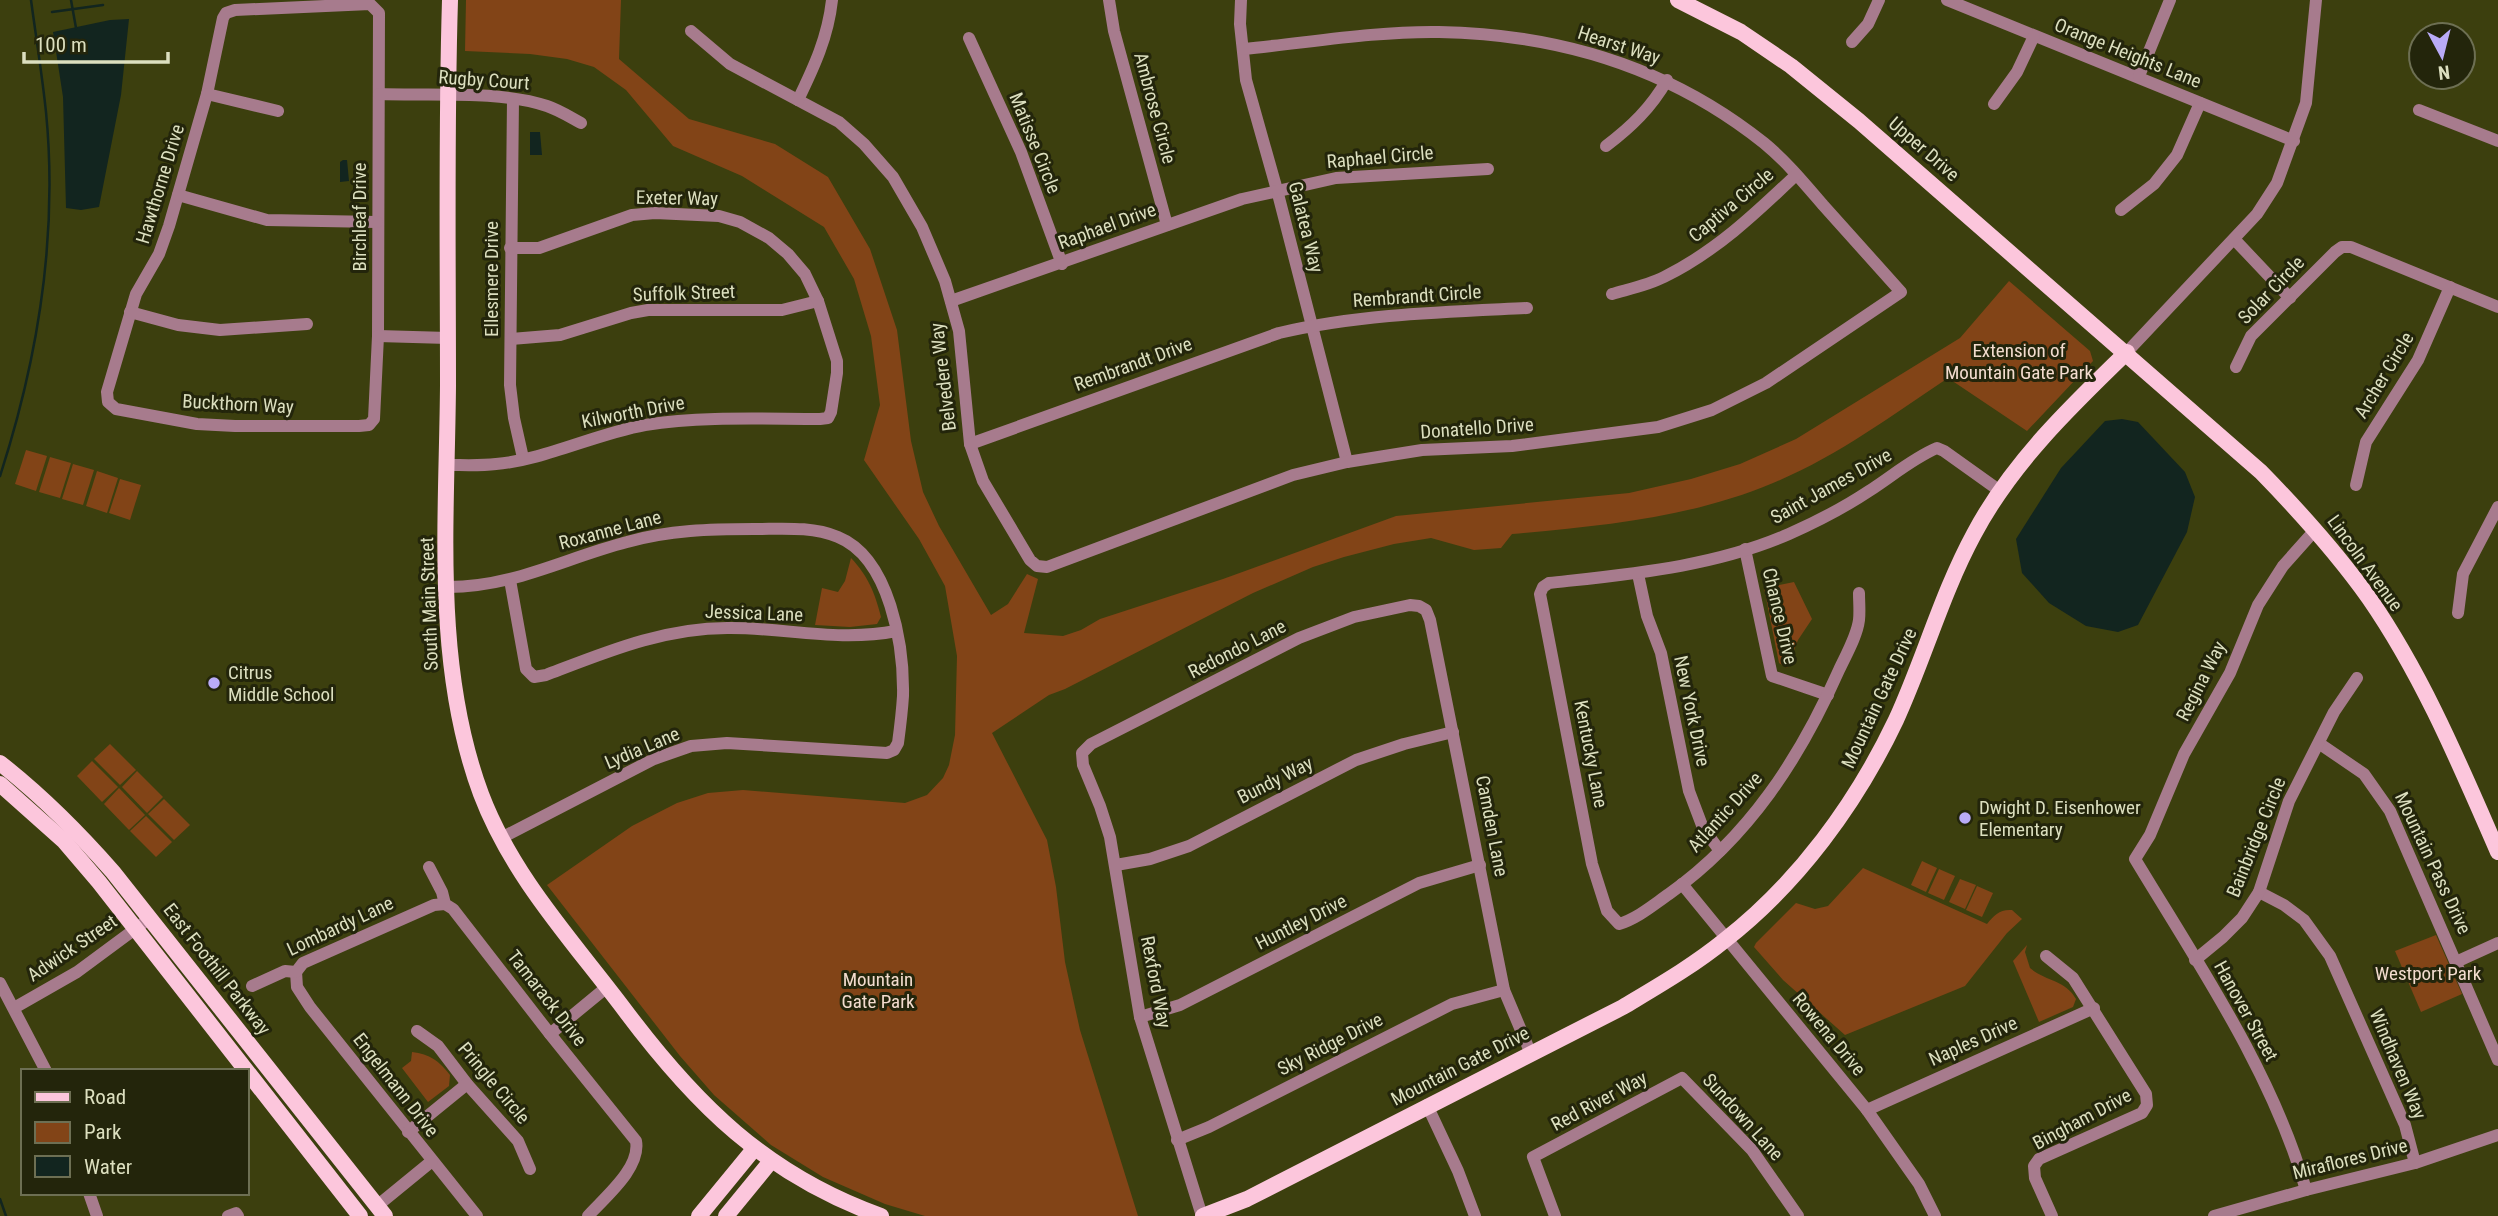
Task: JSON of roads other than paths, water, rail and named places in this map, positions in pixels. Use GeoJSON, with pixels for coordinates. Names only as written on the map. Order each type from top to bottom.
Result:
{"type":"FeatureCollection","features":[{"type":"Feature","properties":{"kind":"main road","name":"South Main Street"},"geometry":{"type":"LineString","coordinates":[[450,0],[448,587],[450,663],[468,755],[501,838],[527,883],[639,1028],[701,1102],[771,1161]]}},
{"type":"Feature","properties":{"kind":"main road","name":"Upper Drive"},"geometry":{"type":"LineString","coordinates":[[1678,0],[1741,32],[1791,66],[1859,121],[2127,352]]}},
{"type":"Feature","properties":{"kind":"main road","name":"Mountain Gate Drive"},"geometry":{"type":"LineString","coordinates":[[1203,1216],[1247,1199],[1623,1007],[1681,972],[1726,939],[1792,877],[1854,798],[1896,718],[1973,536],[2000,491],[2061,418],[2127,352]]}},
{"type":"Feature","properties":{"kind":"main road","name":"Lincoln Avenue"},"geometry":{"type":"LineString","coordinates":[[2127,352],[2255,466],[2316,529],[2370,600],[2417,677],[2498,852]]}},
{"type":"Feature","properties":{"kind":"main road","name":"East Foothill Parkway"},"geometry":{"type":"LineString","coordinates":[[0,763],[76,830],[113,872],[143,923],[360,1216]]}},
{"type":"Feature","properties":{"kind":"main road","name":"East Foothill Parkway"},"geometry":{"type":"LineString","coordinates":[[0,784],[64,841],[143,923],[381,1211]]}},
{"type":"Feature","properties":{"kind":"main road"},"geometry":{"type":"LineString","coordinates":[[290,1124],[327,1158],[362,1204],[369,1209],[381,1211]]}},
{"type":"Feature","properties":{"kind":"main road"},"geometry":{"type":"LineString","coordinates":[[699,1216],[754,1149]]}},
{"type":"Feature","properties":{"kind":"main road"},"geometry":{"type":"LineString","coordinates":[[726,1216],[771,1161],[850,1205],[881,1216]]}},
{"type":"Feature","properties":{"kind":"street"},"geometry":{"type":"LineString","coordinates":[[798,100],[821,54],[829,26],[832,0]]}},
{"type":"Feature","properties":{"kind":"street","name":"Ambrose Circle"},"geometry":{"type":"LineString","coordinates":[[1109,0],[1114,31],[1167,225]]}},
{"type":"Feature","properties":{"kind":"street","name":"Galatea Way"},"geometry":{"type":"LineString","coordinates":[[1241,0],[1246,80],[1277,190],[1346,462]]}},
{"type":"Feature","properties":{"kind":"street"},"geometry":{"type":"LineString","coordinates":[[1852,42],[1868,24],[1879,0]]}},
{"type":"Feature","properties":{"kind":"street","name":"Orange Heights Lane"},"geometry":{"type":"LineString","coordinates":[[1948,0],[2294,141]]}},
{"type":"Feature","properties":{"kind":"street"},"geometry":{"type":"LineString","coordinates":[[2139,76],[2170,0]]}},
{"type":"Feature","properties":{"kind":"street","name":"Mountain Gate Drive"},"geometry":{"type":"LineString","coordinates":[[2127,352],[2257,214],[2277,183],[2306,103],[2316,0]]}},
{"type":"Feature","properties":{"kind":"street","name":"Birchleaf Drive"},"geometry":{"type":"LineString","coordinates":[[226,13],[235,10],[370,4],[379,13],[378,336],[374,419],[369,425]]}},
{"type":"Feature","properties":{"kind":"street","name":"Hawthorne Drive"},"geometry":{"type":"LineString","coordinates":[[108,402],[107,392],[136,294],[159,254],[178,195],[207,94],[226,13]]}},
{"type":"Feature","properties":{"kind":"street","name":"Belvedere Way"},"geometry":{"type":"LineString","coordinates":[[691,31],[730,64],[839,122],[864,144],[893,177],[922,227],[951,301],[959,331],[970,444],[983,481],[1030,560],[1037,566]]}},
{"type":"Feature","properties":{"kind":"street","name":"Hearst Way"},"geometry":{"type":"LineString","coordinates":[[1243,49],[1390,34],[1439,32],[1529,38],[1601,56],[1667,80],[1766,144],[1901,292]]}},
{"type":"Feature","properties":{"kind":"street"},"geometry":{"type":"LineString","coordinates":[[1994,104],[2017,72],[2034,36]]}},
{"type":"Feature","properties":{"kind":"street","name":"Matisse Circle"},"geometry":{"type":"LineString","coordinates":[[969,38],[1021,152],[1062,264]]}},
{"type":"Feature","properties":{"kind":"street"},"geometry":{"type":"LineString","coordinates":[[1606,146],[1634,124],[1656,99],[1667,80]]}},
{"type":"Feature","properties":{"kind":"street"},"geometry":{"type":"LineString","coordinates":[[207,94],[278,111]]}},
{"type":"Feature","properties":{"kind":"street","name":"Rugby Court"},"geometry":{"type":"LineString","coordinates":[[379,94],[513,99],[548,106],[581,122]]}},
{"type":"Feature","properties":{"kind":"street","name":"Ellesmere Drive"},"geometry":{"type":"LineString","coordinates":[[513,99],[510,385],[523,458]]}},
{"type":"Feature","properties":{"kind":"street"},"geometry":{"type":"LineString","coordinates":[[2121,210],[2154,184],[2177,155],[2200,103]]}},
{"type":"Feature","properties":{"kind":"street"},"geometry":{"type":"LineString","coordinates":[[2419,110],[2498,141]]}},
{"type":"Feature","properties":{"kind":"street","name":"Raphael Circle"},"geometry":{"type":"LineString","coordinates":[[1277,190],[1336,178],[1488,169]]}},
{"type":"Feature","properties":{"kind":"street","name":"Captiva Circle"},"geometry":{"type":"LineString","coordinates":[[1612,294],[1661,279],[1712,250],[1748,221],[1796,175]]}},
{"type":"Feature","properties":{"kind":"street","name":"Raphael Drive"},"geometry":{"type":"LineString","coordinates":[[951,301],[1062,264],[1242,198],[1277,190]]}},
{"type":"Feature","properties":{"kind":"street"},"geometry":{"type":"LineString","coordinates":[[178,195],[267,220],[377,222]]}},
{"type":"Feature","properties":{"kind":"street","name":"Exeter Way"},"geometry":{"type":"LineString","coordinates":[[510,248],[538,248],[632,215],[719,216],[740,222],[769,238],[788,254],[805,274],[818,301],[836,361],[837,373],[828,418]]}},
{"type":"Feature","properties":{"kind":"street"},"geometry":{"type":"LineString","coordinates":[[2234,239],[2290,298]]}},
{"type":"Feature","properties":{"kind":"street","name":"Solar Circle"},"geometry":{"type":"LineString","coordinates":[[2236,367],[2251,336],[2334,251],[2342,247],[2351,247],[2450,287]]}},
{"type":"Feature","properties":{"kind":"street"},"geometry":{"type":"LineString","coordinates":[[2450,287],[2498,307]]}},
{"type":"Feature","properties":{"kind":"street","name":"Archer Circle"},"geometry":{"type":"LineString","coordinates":[[2356,485],[2366,442],[2418,360],[2450,287]]}},
{"type":"Feature","properties":{"kind":"street","name":"Donatello Drive"},"geometry":{"type":"LineString","coordinates":[[1037,566],[1047,566],[1293,475],[1346,462],[1422,450],[1512,446],[1658,427],[1712,410],[1766,383],[1901,292]]}},
{"type":"Feature","properties":{"kind":"street","name":"Suffolk Street"},"geometry":{"type":"LineString","coordinates":[[511,339],[560,335],[648,310],[782,310],[818,301]]}},
{"type":"Feature","properties":{"kind":"street","name":"Rembrandt Circle"},"geometry":{"type":"LineString","coordinates":[[1310,326],[1404,314],[1527,308]]}},
{"type":"Feature","properties":{"kind":"street"},"geometry":{"type":"LineString","coordinates":[[130,312],[178,325],[220,330],[307,324]]}},
{"type":"Feature","properties":{"kind":"street","name":"Rembrandt Drive"},"geometry":{"type":"LineString","coordinates":[[970,444],[1205,358],[1279,333],[1310,326]]}},
{"type":"Feature","properties":{"kind":"street"},"geometry":{"type":"LineString","coordinates":[[378,336],[448,338]]}},
{"type":"Feature","properties":{"kind":"street","name":"Buckthorn Way"},"geometry":{"type":"LineString","coordinates":[[108,402],[116,410],[198,424],[369,425]]}},
{"type":"Feature","properties":{"kind":"street","name":"Kilworth Drive"},"geometry":{"type":"LineString","coordinates":[[448,465],[497,464],[603,434],[693,419],[828,418]]}},
{"type":"Feature","properties":{"kind":"street","name":"Saint James Drive"},"geometry":{"type":"LineString","coordinates":[[1543,587],[1549,583],[1638,574],[1697,563],[1789,534],[1937,448],[2000,491]]}},
{"type":"Feature","properties":{"kind":"street"},"geometry":{"type":"LineString","coordinates":[[2458,613],[2463,574],[2498,507]]}},
{"type":"Feature","properties":{"kind":"street","name":"Regina Way"},"geometry":{"type":"LineString","coordinates":[[2134,859],[2150,835],[2184,754],[2230,673],[2258,606],[2283,566],[2316,529]]}},
{"type":"Feature","properties":{"kind":"street","name":"Roxanne Lane"},"geometry":{"type":"LineString","coordinates":[[448,587],[484,586],[510,580],[628,541],[691,530],[819,530],[841,538],[863,554],[885,588],[896,631]]}},
{"type":"Feature","properties":{"kind":"street","name":"Chance Drive"},"geometry":{"type":"LineString","coordinates":[[1745,549],[1772,676],[1828,695]]}},
{"type":"Feature","properties":{"kind":"street","name":"New York Drive"},"geometry":{"type":"LineString","coordinates":[[1638,574],[1647,616],[1661,653],[1689,791],[1703,828],[1720,851]]}},
{"type":"Feature","properties":{"kind":"street","name":"Jessica Lane"},"geometry":{"type":"LineString","coordinates":[[510,580],[526,669],[534,677],[632,642],[679,632],[730,628],[850,636],[896,631]]}},
{"type":"Feature","properties":{"kind":"street","name":"Kentucky Lane"},"geometry":{"type":"LineString","coordinates":[[1543,587],[1540,594],[1592,864],[1608,911],[1619,924]]}},
{"type":"Feature","properties":{"kind":"street","name":"Atlantic Drive"},"geometry":{"type":"LineString","coordinates":[[1619,924],[1633,920],[1682,884],[1720,851],[1784,775],[1810,734],[1859,622],[1859,593]]}},
{"type":"Feature","properties":{"kind":"street","name":"Camden Lane"},"geometry":{"type":"LineString","coordinates":[[1419,606],[1426,610],[1430,620],[1504,990],[1531,1054]]}},
{"type":"Feature","properties":{"kind":"street","name":"Redondo Lane"},"geometry":{"type":"LineString","coordinates":[[1082,753],[1091,744],[1299,638],[1354,617],[1396,607],[1419,606]]}},
{"type":"Feature","properties":{"kind":"street","name":"Lydia Lane"},"geometry":{"type":"LineString","coordinates":[[501,838],[654,759],[691,746],[726,743],[887,753],[894,750],[898,743],[903,697],[896,631]]}},
{"type":"Feature","properties":{"kind":"street","name":"Bainbridge Circle"},"geometry":{"type":"LineString","coordinates":[[2196,960],[2242,918],[2259,892],[2289,801],[2334,712],[2357,678]]}},
{"type":"Feature","properties":{"kind":"street","name":"Bundy Way"},"geometry":{"type":"LineString","coordinates":[[1116,864],[1150,859],[1189,846],[1356,760],[1453,732]]}},
{"type":"Feature","properties":{"kind":"street","name":"Mountain Pass Drive"},"geometry":{"type":"LineString","coordinates":[[2320,744],[2364,774],[2390,811],[2498,1060]]}},
{"type":"Feature","properties":{"kind":"street","name":"Rexford Way"},"geometry":{"type":"LineString","coordinates":[[1082,753],[1083,765],[1100,806],[1116,864],[1140,1017],[1203,1216]]}},
{"type":"Feature","properties":{"kind":"street","name":"Hanover Street"},"geometry":{"type":"LineString","coordinates":[[2134,859],[2196,960],[2263,1082],[2296,1153],[2306,1190]]}},
{"type":"Feature","properties":{"kind":"street","name":"Huntley Drive"},"geometry":{"type":"LineString","coordinates":[[1140,1017],[1180,1005],[1419,883],[1480,866]]}},
{"type":"Feature","properties":{"kind":"street","name":"Tamarack Drive"},"geometry":{"type":"LineString","coordinates":[[429,867],[445,904],[453,909],[636,1141],[638,1151],[632,1167],[588,1216]]}},
{"type":"Feature","properties":{"kind":"street","name":"Rowena Drive"},"geometry":{"type":"LineString","coordinates":[[1682,884],[1867,1110],[1919,1184],[1935,1216]]}},
{"type":"Feature","properties":{"kind":"street","name":"Windhaven Way"},"geometry":{"type":"LineString","coordinates":[[2259,892],[2284,905],[2304,920],[2330,956],[2405,1125],[2415,1164]]}},
{"type":"Feature","properties":{"kind":"street","name":"Lombardy Lane"},"geometry":{"type":"LineString","coordinates":[[252,986],[285,971],[296,972],[303,963],[434,905],[445,904]]}},
{"type":"Feature","properties":{"kind":"street","name":"Adwick Street"},"geometry":{"type":"LineString","coordinates":[[14,1008],[77,972],[143,923]]}},
{"type":"Feature","properties":{"kind":"street"},"geometry":{"type":"LineString","coordinates":[[2456,962],[2498,943]]}},
{"type":"Feature","properties":{"kind":"street"},"geometry":{"type":"LineString","coordinates":[[2046,956],[2073,978],[2094,1008]]}},
{"type":"Feature","properties":{"kind":"street","name":"Engelmann Drive"},"geometry":{"type":"LineString","coordinates":[[296,972],[297,987],[310,1007],[477,1216]]}},
{"type":"Feature","properties":{"kind":"street"},"geometry":{"type":"LineString","coordinates":[[0,983],[45,1069]]}},
{"type":"Feature","properties":{"kind":"street"},"geometry":{"type":"LineString","coordinates":[[550,1034],[607,987]]}},
{"type":"Feature","properties":{"kind":"street","name":"Sky Ridge Drive"},"geometry":{"type":"LineString","coordinates":[[1177,1140],[1209,1127],[1452,1004],[1504,990]]}},
{"type":"Feature","properties":{"kind":"street","name":"Naples Drive"},"geometry":{"type":"LineString","coordinates":[[1867,1110],[2094,1008]]}},
{"type":"Feature","properties":{"kind":"street","name":"Bingham Drive"},"geometry":{"type":"LineString","coordinates":[[2052,1216],[2035,1178],[2034,1166],[2039,1159],[2142,1113],[2147,1105],[2147,1094],[2094,1008]]}},
{"type":"Feature","properties":{"kind":"street","name":"Pringle Circle"},"geometry":{"type":"LineString","coordinates":[[417,1031],[438,1046],[467,1084],[518,1141],[530,1169]]}},
{"type":"Feature","properties":{"kind":"street","name":"Red River Way"},"geometry":{"type":"LineString","coordinates":[[1555,1216],[1534,1157],[1682,1078]]}},
{"type":"Feature","properties":{"kind":"street","name":"Sundown Lane"},"geometry":{"type":"LineString","coordinates":[[1682,1078],[1752,1150],[1798,1216]]}},
{"type":"Feature","properties":{"kind":"street"},"geometry":{"type":"LineString","coordinates":[[408,1132],[467,1084]]}},
{"type":"Feature","properties":{"kind":"street"},"geometry":{"type":"LineString","coordinates":[[1427,1105],[1458,1171],[1475,1216]]}},
{"type":"Feature","properties":{"kind":"street","name":"Miraflores Drive"},"geometry":{"type":"LineString","coordinates":[[2214,1216],[2252,1211],[2306,1190],[2415,1164],[2498,1135]]}},
{"type":"Feature","properties":{"kind":"street"},"geometry":{"type":"LineString","coordinates":[[381,1211],[432,1161]]}},
{"type":"Feature","properties":{"kind":"street"},"geometry":{"type":"LineString","coordinates":[[90,1195],[97,1216]]}},
{"type":"Feature","properties":{"kind":"water"},"geometry":{"type":"Polygon","coordinates":[[[129,19],[121,95],[99,207],[81,210],[66,208],[63,97],[53,32],[110,20],[129,19]]]}},
{"type":"Feature","properties":{"kind":"water"},"geometry":{"type":"Polygon","coordinates":[[[530,132],[540,132],[542,155],[530,155],[530,132]]]}},
{"type":"Feature","properties":{"kind":"water"},"geometry":{"type":"Polygon","coordinates":[[[347,160],[349,181],[340,182],[340,162],[347,160]]]}},
{"type":"Feature","properties":{"kind":"water"},"geometry":{"type":"Polygon","coordinates":[[[2122,419],[2138,422],[2185,472],[2195,497],[2187,532],[2138,625],[2118,632],[2086,626],[2049,603],[2022,573],[2016,539],[2061,468],[2105,421],[2122,419]]]}},
{"type":"Feature","properties":{"kind":"waterway"},"geometry":{"type":"LineString","coordinates":[[0,476],[25,387],[42,296],[47,250],[49,158],[31,0]]}},
{"type":"Feature","properties":{"kind":"waterway"},"geometry":{"type":"LineString","coordinates":[[71,0],[76,28]]}},
{"type":"Feature","properties":{"kind":"waterway"},"geometry":{"type":"LineString","coordinates":[[52,12],[103,5]]}},
{"type":"Feature","properties":{"kind":"waterway"},"geometry":{"type":"LineString","coordinates":[[0,1199],[6,1216]]}},
{"type":"Feature","properties":{"kind":"place","name":"Citrus Middle School"},"geometry":{"type":"Point","coordinates":[214,683]}},
{"type":"Feature","properties":{"kind":"place","name":"Dwight D. Eisenhower Elementary"},"geometry":{"type":"Point","coordinates":[1965,818]}},
{"type":"Feature","properties":{"kind":"park label","name":"Extension of Mountain Gate Park"},"geometry":{"type":"Point","coordinates":[2019,361]}},
{"type":"Feature","properties":{"kind":"park label","name":"Westport Park"},"geometry":{"type":"Point","coordinates":[2428,973]}},
{"type":"Feature","properties":{"kind":"park label","name":"Mountain Gate Park"},"geometry":{"type":"Point","coordinates":[878,990]}}]}
